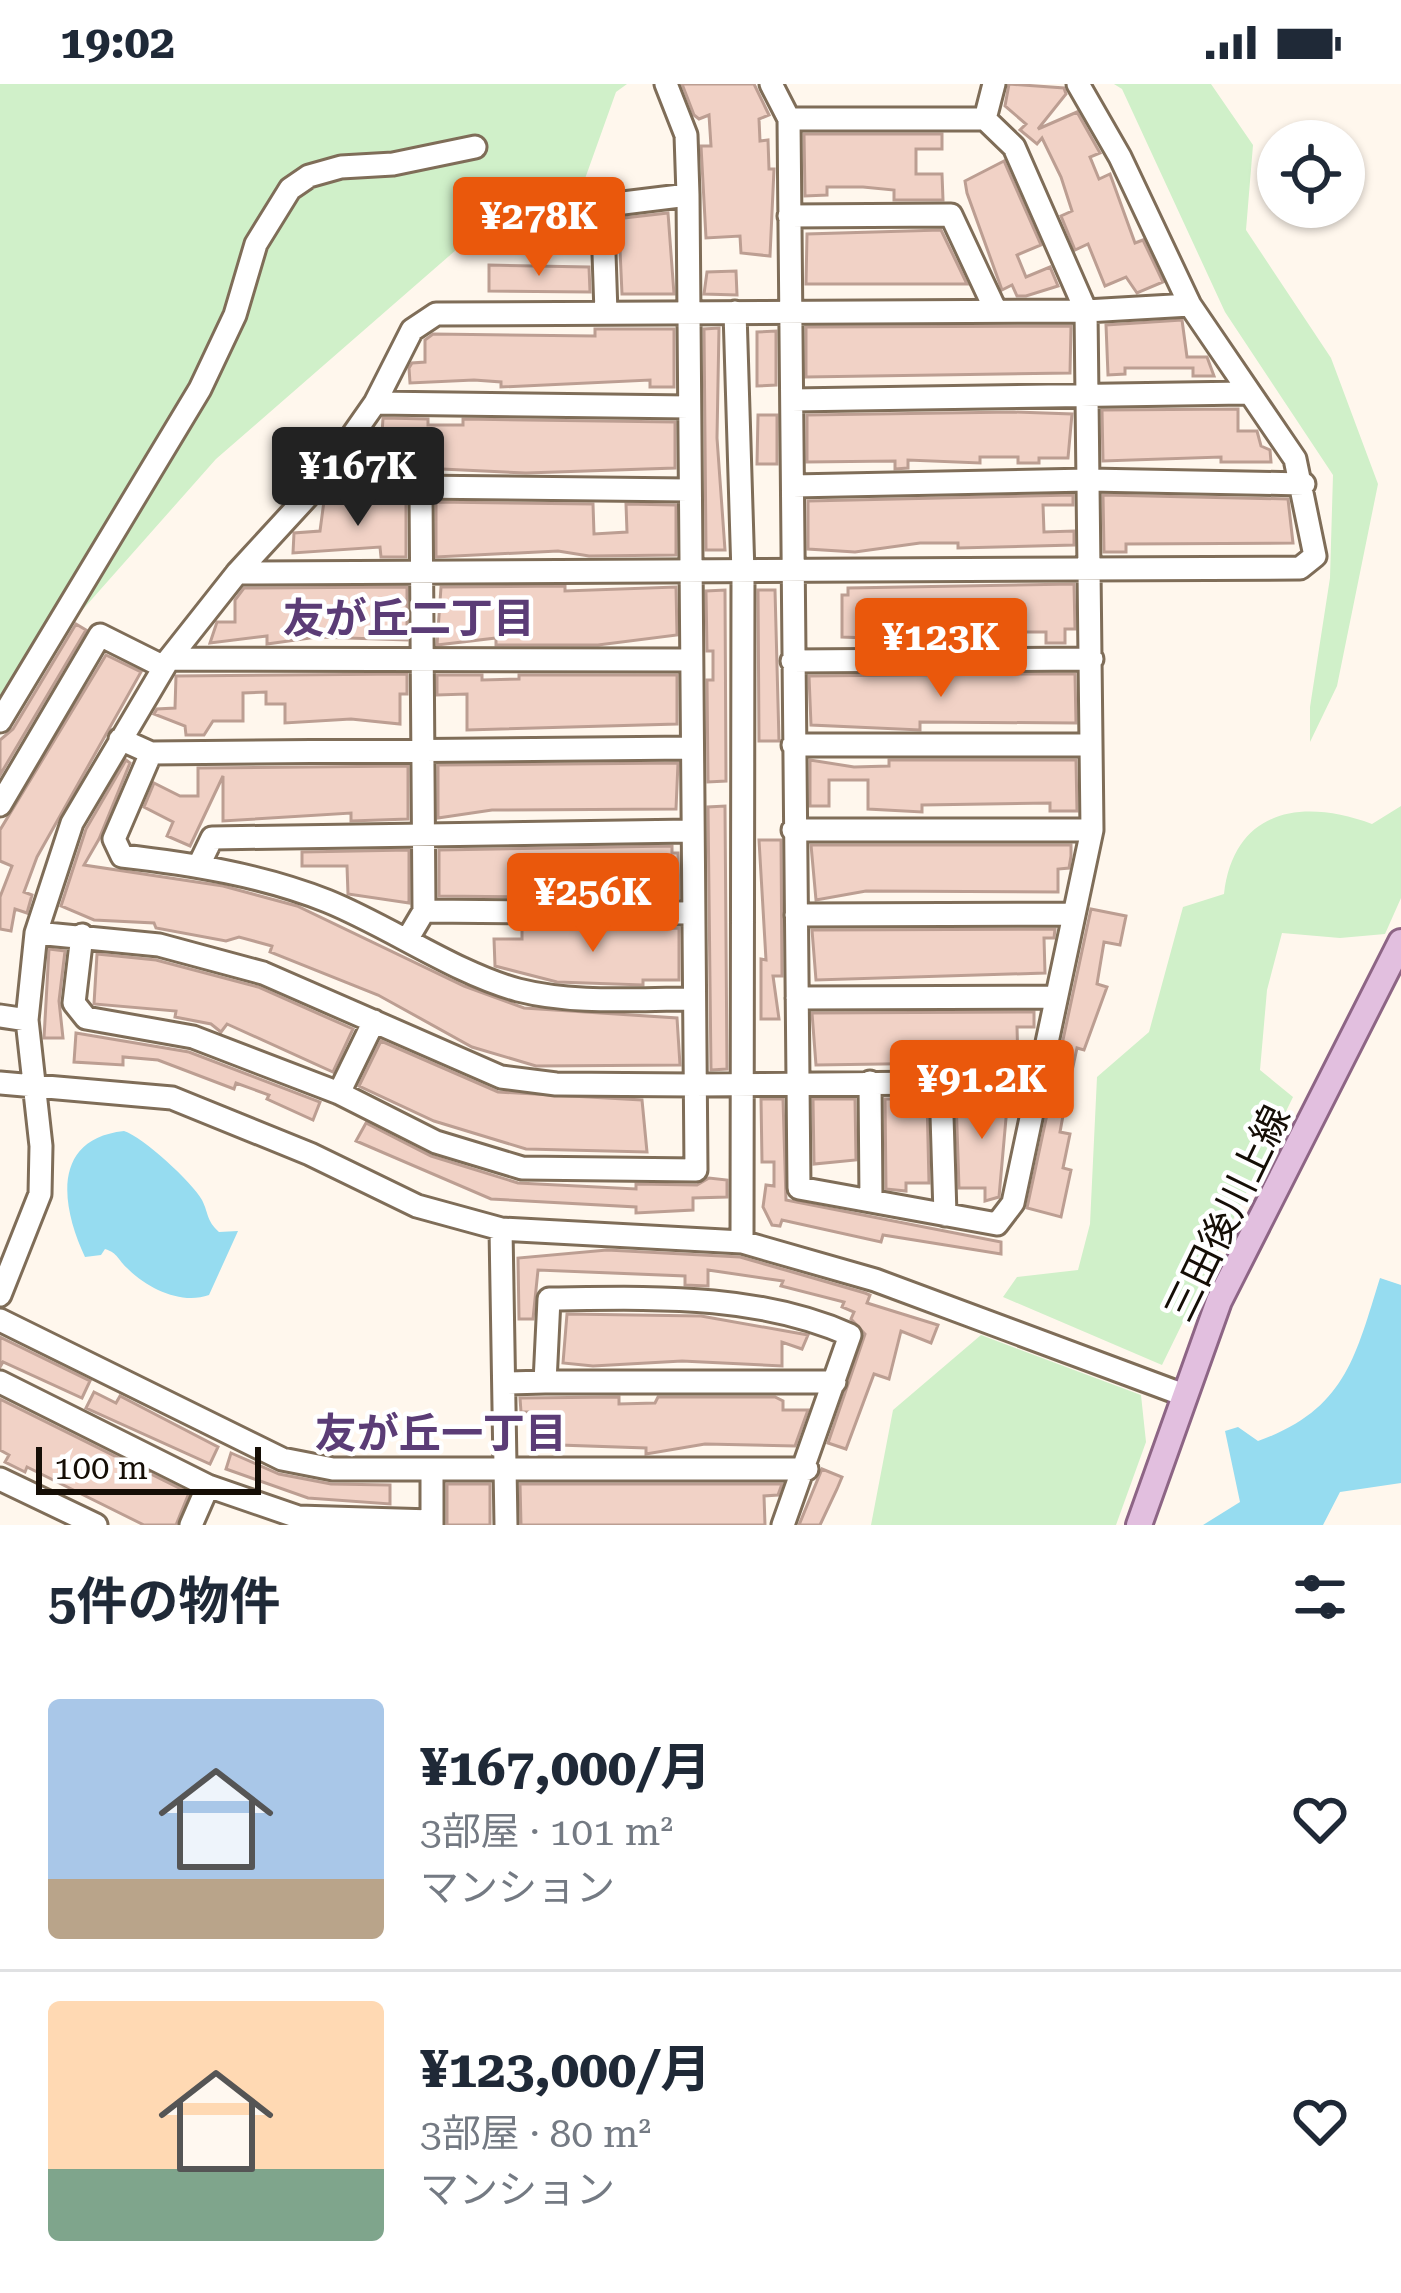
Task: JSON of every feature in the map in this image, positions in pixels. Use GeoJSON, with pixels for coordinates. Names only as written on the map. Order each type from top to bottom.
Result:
{"type":"FeatureCollection","features":[{"type":"Feature","properties":{"kind":"main road","name":"三田後川上線"},"geometry":{"type":"LineString","coordinates":[[1139,1525],[1219,1300],[1401,942]]}},
{"type":"Feature","properties":{"kind":"street"},"geometry":{"type":"LineString","coordinates":[[82,935],[74,1003],[86,1018],[193,1036],[339,1094],[436,1142],[522,1168],[696,1170],[688,195],[686,135],[666,84]]}},
{"type":"Feature","properties":{"kind":"street"},"geometry":{"type":"LineString","coordinates":[[771,84],[789,119],[799,1188],[997,1224],[1005,1220],[1013,1203],[1092,830],[1086,311],[1014,147],[986,119],[789,119]]}},
{"type":"Feature","properties":{"kind":"street"},"geometry":{"type":"LineString","coordinates":[[986,119],[994,84]]}},
{"type":"Feature","properties":{"kind":"street"},"geometry":{"type":"LineString","coordinates":[[237,573],[1300,568],[1315,556],[1304,484],[1295,459],[1190,305],[1120,157],[1078,84]]}},
{"type":"Feature","properties":{"kind":"street"},"geometry":{"type":"LineString","coordinates":[[0,721],[200,388],[235,315],[256,244],[290,190],[309,176],[341,167],[475,147]]}},
{"type":"Feature","properties":{"kind":"street"},"geometry":{"type":"LineString","coordinates":[[605,314],[602,224],[615,204],[688,195]]}},
{"type":"Feature","properties":{"kind":"street"},"geometry":{"type":"LineString","coordinates":[[789,215],[951,215],[995,309]]}},
{"type":"Feature","properties":{"kind":"street"},"geometry":{"type":"LineString","coordinates":[[0,1294],[40,1194],[27,1020],[36,933],[65,839],[166,663],[237,573],[317,486],[375,403],[412,330],[436,314],[1086,311],[1190,305]]}},
{"type":"Feature","properties":{"kind":"street"},"geometry":{"type":"LineString","coordinates":[[735,312],[742,574],[742,1242]]}},
{"type":"Feature","properties":{"kind":"street"},"geometry":{"type":"LineString","coordinates":[[793,400],[1246,393]]}},
{"type":"Feature","properties":{"kind":"street"},"geometry":{"type":"LineString","coordinates":[[375,403],[688,406]]}},
{"type":"Feature","properties":{"kind":"street"},"geometry":{"type":"LineString","coordinates":[[793,486],[1089,480],[1304,484]]}},
{"type":"Feature","properties":{"kind":"street"},"geometry":{"type":"LineString","coordinates":[[317,486],[688,490]]}},
{"type":"Feature","properties":{"kind":"street"},"geometry":{"type":"LineString","coordinates":[[408,938],[424,911],[421,490]]}},
{"type":"Feature","properties":{"kind":"street"},"geometry":{"type":"LineString","coordinates":[[0,805],[100,634],[166,663],[691,660]]}},
{"type":"Feature","properties":{"kind":"street"},"geometry":{"type":"LineString","coordinates":[[792,661],[1092,659]]}},
{"type":"Feature","properties":{"kind":"street"},"geometry":{"type":"LineString","coordinates":[[120,739],[152,753],[691,748]]}},
{"type":"Feature","properties":{"kind":"street"},"geometry":{"type":"LineString","coordinates":[[793,745],[1091,745]]}},
{"type":"Feature","properties":{"kind":"street"},"geometry":{"type":"LineString","coordinates":[[152,753],[114,839],[122,856],[200,865],[326,901],[511,988],[550,998],[691,999]]}},
{"type":"Feature","properties":{"kind":"street"},"geometry":{"type":"LineString","coordinates":[[794,830],[1092,830]]}},
{"type":"Feature","properties":{"kind":"street"},"geometry":{"type":"LineString","coordinates":[[200,865],[212,838],[690,831]]}},
{"type":"Feature","properties":{"kind":"street"},"geometry":{"type":"LineString","coordinates":[[424,911],[691,913]]}},
{"type":"Feature","properties":{"kind":"street"},"geometry":{"type":"LineString","coordinates":[[796,915],[1072,914]]}},
{"type":"Feature","properties":{"kind":"street"},"geometry":{"type":"LineString","coordinates":[[36,933],[159,945],[263,973],[501,1077],[556,1084],[1036,1082]]}},
{"type":"Feature","properties":{"kind":"street"},"geometry":{"type":"LineString","coordinates":[[797,998],[1055,997]]}},
{"type":"Feature","properties":{"kind":"street"},"geometry":{"type":"LineString","coordinates":[[0,1016],[27,1020]]}},
{"type":"Feature","properties":{"kind":"street"},"geometry":{"type":"LineString","coordinates":[[339,1094],[374,1021]]}},
{"type":"Feature","properties":{"kind":"street"},"geometry":{"type":"LineString","coordinates":[[870,1082],[871,1200]]}},
{"type":"Feature","properties":{"kind":"street"},"geometry":{"type":"LineString","coordinates":[[941,1082],[945,1215]]}},
{"type":"Feature","properties":{"kind":"street"},"geometry":{"type":"LineString","coordinates":[[0,1084],[141,1093],[207,1108],[417,1206],[501,1229],[742,1242],[875,1280],[1184,1395]]}},
{"type":"Feature","properties":{"kind":"street"},"geometry":{"type":"LineString","coordinates":[[501,1229],[506,1525]]}},
{"type":"Feature","properties":{"kind":"street"},"geometry":{"type":"LineString","coordinates":[[545,1382],[549,1299],[689,1299],[808,1317],[850,1335],[807,1469],[783,1525]]}},
{"type":"Feature","properties":{"kind":"street"},"geometry":{"type":"LineString","coordinates":[[0,1320],[282,1460],[333,1469],[807,1469]]}},
{"type":"Feature","properties":{"kind":"street"},"geometry":{"type":"LineString","coordinates":[[0,1382],[208,1486],[298,1517],[432,1523],[432,1470]]}},
{"type":"Feature","properties":{"kind":"street"},"geometry":{"type":"LineString","coordinates":[[505,1383],[835,1382]]}},
{"type":"Feature","properties":{"kind":"street"},"geometry":{"type":"LineString","coordinates":[[0,1479],[96,1525]]}},
{"type":"Feature","properties":{"kind":"street"},"geometry":{"type":"LineString","coordinates":[[191,1525],[208,1486]]}},
{"type":"Feature","properties":{"kind":"green space"},"geometry":{"type":"Polygon","coordinates":[[[0,84],[627,84],[616,92],[572,215],[464,243],[216,459],[0,703],[0,84]]]}},
{"type":"Feature","properties":{"kind":"green space"},"geometry":{"type":"Polygon","coordinates":[[[1114,84],[1211,84],[1253,145],[1246,230],[1331,358],[1378,484],[1337,686],[1310,742],[1310,707],[1330,578],[1333,475],[1225,312],[1122,89],[1114,84]]]}},
{"type":"Feature","properties":{"kind":"green space"},"geometry":{"type":"Polygon","coordinates":[[[1401,806],[1401,898],[1385,934],[1340,938],[1282,933],[1267,990],[1260,1070],[1293,1097],[1162,1365],[1003,1297],[1017,1277],[1078,1270],[1090,1224],[1097,1077],[1149,1032],[1183,907],[1224,894],[1230,866],[1242,844],[1276,817],[1321,812],[1372,824],[1401,806]]]}},
{"type":"Feature","properties":{"kind":"green space"},"geometry":{"type":"Polygon","coordinates":[[[981,1335],[1141,1395],[1146,1442],[1116,1525],[871,1525],[893,1410],[981,1335]]]}},
{"type":"Feature","properties":{"kind":"water"},"geometry":{"type":"Polygon","coordinates":[[[124,1131],[188,1182],[219,1232],[238,1231],[209,1295],[188,1298],[155,1288],[105,1249],[101,1255],[85,1257],[68,1197],[73,1161],[100,1137],[124,1131]]]}},
{"type":"Feature","properties":{"kind":"water"},"geometry":{"type":"Polygon","coordinates":[[[1380,1278],[1401,1285],[1401,1483],[1340,1492],[1323,1525],[1203,1525],[1240,1502],[1225,1431],[1238,1427],[1258,1441],[1310,1414],[1328,1397],[1353,1357],[1380,1278]]]}},
{"type":"Feature","properties":{"kind":"building"},"geometry":{"type":"Polygon","coordinates":[[[682,84],[754,84],[769,115],[759,119],[760,141],[768,140],[769,169],[774,169],[770,256],[741,253],[740,236],[706,238],[701,146],[711,146],[709,115],[699,119],[694,115],[682,84]]]}},
{"type":"Feature","properties":{"kind":"building"},"geometry":{"type":"Polygon","coordinates":[[[1009,84],[1064,88],[1066,94],[1038,129],[1077,112],[1100,153],[1090,157],[1099,179],[1110,174],[1135,243],[1143,240],[1163,282],[1137,293],[1126,277],[1105,286],[1088,244],[1075,250],[1061,216],[1072,211],[1061,177],[1042,138],[1037,144],[1020,130],[1026,124],[1005,106],[1009,84]]]}},
{"type":"Feature","properties":{"kind":"building"},"geometry":{"type":"Polygon","coordinates":[[[804,134],[942,134],[942,149],[916,149],[916,174],[942,174],[943,200],[894,200],[894,190],[863,187],[827,187],[827,195],[805,196],[804,134]]]}},
{"type":"Feature","properties":{"kind":"building"},"geometry":{"type":"Polygon","coordinates":[[[1004,161],[1041,245],[1017,255],[1026,277],[1050,267],[1058,286],[1026,296],[1017,296],[1012,285],[1002,290],[965,181],[1004,161]]]}},
{"type":"Feature","properties":{"kind":"building"},"geometry":{"type":"Polygon","coordinates":[[[668,213],[674,294],[622,294],[619,227],[624,218],[668,213]]]}},
{"type":"Feature","properties":{"kind":"building"},"geometry":{"type":"Polygon","coordinates":[[[941,230],[967,284],[806,284],[807,234],[941,230]]]}},
{"type":"Feature","properties":{"kind":"building"},"geometry":{"type":"Polygon","coordinates":[[[489,265],[589,267],[590,292],[489,291],[489,265]]]}},
{"type":"Feature","properties":{"kind":"building"},"geometry":{"type":"Polygon","coordinates":[[[736,271],[737,295],[704,294],[707,272],[736,271]]]}},
{"type":"Feature","properties":{"kind":"building"},"geometry":{"type":"Polygon","coordinates":[[[1182,320],[1187,357],[1207,357],[1214,376],[1193,376],[1193,368],[1125,368],[1125,374],[1108,375],[1106,325],[1182,320]]]}},
{"type":"Feature","properties":{"kind":"building"},"geometry":{"type":"Polygon","coordinates":[[[1071,326],[1070,373],[806,377],[806,327],[1071,326]]]}},
{"type":"Feature","properties":{"kind":"building"},"geometry":{"type":"Polygon","coordinates":[[[719,328],[717,438],[725,550],[706,550],[704,329],[719,328]]]}},
{"type":"Feature","properties":{"kind":"building"},"geometry":{"type":"Polygon","coordinates":[[[595,329],[674,329],[674,387],[650,387],[650,380],[501,387],[501,382],[474,380],[410,383],[409,368],[412,363],[425,362],[425,340],[433,334],[595,336],[595,329]]]}},
{"type":"Feature","properties":{"kind":"building"},"geometry":{"type":"Polygon","coordinates":[[[776,331],[776,385],[757,386],[757,332],[776,331]]]}},
{"type":"Feature","properties":{"kind":"building"},"geometry":{"type":"Polygon","coordinates":[[[1238,409],[1238,431],[1257,431],[1261,446],[1270,450],[1271,462],[1221,462],[1221,457],[1103,461],[1102,410],[1238,409]]]}},
{"type":"Feature","properties":{"kind":"building"},"geometry":{"type":"Polygon","coordinates":[[[1072,414],[1068,458],[1039,458],[1039,463],[1018,463],[1018,457],[980,457],[980,463],[908,460],[908,468],[895,469],[895,461],[807,462],[807,415],[1072,414]]]}},
{"type":"Feature","properties":{"kind":"building"},"geometry":{"type":"Polygon","coordinates":[[[758,415],[777,415],[777,464],[757,464],[758,415]]]}},
{"type":"Feature","properties":{"kind":"building"},"geometry":{"type":"Polygon","coordinates":[[[383,418],[428,419],[428,425],[463,425],[463,419],[675,422],[675,468],[526,473],[358,465],[361,449],[381,449],[383,418]]]}},
{"type":"Feature","properties":{"kind":"building"},"geometry":{"type":"Polygon","coordinates":[[[1073,495],[1073,505],[1043,505],[1044,532],[1074,531],[1074,545],[958,548],[958,543],[920,543],[855,552],[808,549],[808,501],[1073,495]]]}},
{"type":"Feature","properties":{"kind":"building"},"geometry":{"type":"Polygon","coordinates":[[[1103,495],[1288,499],[1293,543],[1126,544],[1126,552],[1104,552],[1103,495]]]}},
{"type":"Feature","properties":{"kind":"building"},"geometry":{"type":"Polygon","coordinates":[[[324,501],[406,502],[406,557],[381,557],[380,547],[293,553],[294,533],[320,531],[324,501]]]}},
{"type":"Feature","properties":{"kind":"building"},"geometry":{"type":"Polygon","coordinates":[[[436,502],[593,504],[594,534],[627,532],[626,504],[676,505],[676,555],[589,556],[558,551],[436,557],[436,502]]]}},
{"type":"Feature","properties":{"kind":"building"},"geometry":{"type":"Polygon","coordinates":[[[1074,584],[1075,629],[1065,629],[1065,643],[1046,643],[1046,632],[1013,632],[1013,640],[972,642],[842,637],[842,595],[848,595],[848,588],[1074,584]]]}},
{"type":"Feature","properties":{"kind":"building"},"geometry":{"type":"Polygon","coordinates":[[[565,586],[565,591],[676,587],[677,635],[598,645],[496,645],[496,638],[437,645],[441,587],[565,586]]]}},
{"type":"Feature","properties":{"kind":"building"},"geometry":{"type":"Polygon","coordinates":[[[407,587],[407,640],[317,637],[267,644],[267,636],[210,643],[217,622],[235,622],[235,600],[244,588],[407,587]]]}},
{"type":"Feature","properties":{"kind":"building"},"geometry":{"type":"Polygon","coordinates":[[[725,590],[726,781],[708,782],[707,680],[713,680],[713,651],[707,651],[706,591],[725,590]]]}},
{"type":"Feature","properties":{"kind":"building"},"geometry":{"type":"Polygon","coordinates":[[[758,590],[775,590],[779,741],[759,741],[758,590]]]}},
{"type":"Feature","properties":{"kind":"building"},"geometry":{"type":"Polygon","coordinates":[[[76,624],[86,630],[0,775],[0,740],[13,729],[76,624]]]}},
{"type":"Feature","properties":{"kind":"building"},"geometry":{"type":"Polygon","coordinates":[[[106,655],[141,672],[37,857],[24,892],[32,895],[27,913],[15,909],[11,931],[0,929],[0,897],[12,866],[0,861],[0,830],[106,655]]]}},
{"type":"Feature","properties":{"kind":"building"},"geometry":{"type":"Polygon","coordinates":[[[407,674],[407,694],[400,694],[400,724],[351,719],[285,723],[285,704],[266,704],[266,692],[243,693],[243,721],[213,721],[204,735],[186,735],[185,726],[154,714],[157,709],[175,708],[176,676],[407,674]]]}},
{"type":"Feature","properties":{"kind":"building"},"geometry":{"type":"Polygon","coordinates":[[[1075,674],[1076,723],[920,722],[920,730],[811,725],[809,676],[1075,674]]]}},
{"type":"Feature","properties":{"kind":"building"},"geometry":{"type":"Polygon","coordinates":[[[437,675],[482,675],[482,680],[519,679],[519,675],[677,675],[677,724],[467,730],[467,694],[437,695],[437,675]]]}},
{"type":"Feature","properties":{"kind":"building"},"geometry":{"type":"Polygon","coordinates":[[[126,760],[130,763],[84,865],[223,886],[297,906],[464,986],[524,1008],[677,1018],[680,1065],[536,1066],[472,1047],[378,995],[270,952],[272,946],[239,937],[226,941],[156,928],[154,923],[94,920],[61,906],[86,829],[126,760]]]}},
{"type":"Feature","properties":{"kind":"building"},"geometry":{"type":"Polygon","coordinates":[[[810,760],[854,767],[889,766],[889,760],[1076,760],[1077,811],[1050,811],[1050,803],[922,805],[922,812],[868,809],[868,780],[829,780],[829,806],[810,806],[810,760]]]}},
{"type":"Feature","properties":{"kind":"building"},"geometry":{"type":"Polygon","coordinates":[[[678,763],[676,809],[492,810],[438,818],[438,765],[678,763]]]}},
{"type":"Feature","properties":{"kind":"building"},"geometry":{"type":"Polygon","coordinates":[[[408,766],[408,819],[351,821],[351,813],[223,821],[223,776],[190,846],[167,836],[173,822],[144,807],[154,783],[180,796],[198,796],[198,768],[408,766]]]}},
{"type":"Feature","properties":{"kind":"building"},"geometry":{"type":"Polygon","coordinates":[[[725,806],[727,1069],[711,1070],[708,807],[725,806]]]}},
{"type":"Feature","properties":{"kind":"building"},"geometry":{"type":"Polygon","coordinates":[[[759,840],[781,840],[782,976],[773,976],[779,1019],[761,1019],[761,959],[766,960],[759,840]]]}},
{"type":"Feature","properties":{"kind":"building"},"geometry":{"type":"Polygon","coordinates":[[[811,845],[1071,845],[1071,856],[1069,868],[1058,869],[1058,892],[866,891],[816,900],[811,845]]]}},
{"type":"Feature","properties":{"kind":"building"},"geometry":{"type":"Polygon","coordinates":[[[672,846],[672,853],[678,853],[679,898],[621,896],[621,890],[545,897],[439,896],[439,850],[672,846]]]}},
{"type":"Feature","properties":{"kind":"building"},"geometry":{"type":"Polygon","coordinates":[[[409,850],[409,903],[348,894],[347,866],[302,866],[302,852],[409,850]]]}},
{"type":"Feature","properties":{"kind":"building"},"geometry":{"type":"Polygon","coordinates":[[[1091,909],[1126,916],[1120,945],[1104,942],[1097,984],[1107,987],[1084,1050],[1077,1048],[1067,1094],[1060,1132],[1070,1134],[1063,1168],[1071,1170],[1061,1217],[1027,1208],[1091,909]]]}},
{"type":"Feature","properties":{"kind":"building"},"geometry":{"type":"Polygon","coordinates":[[[679,928],[679,980],[643,980],[643,985],[557,982],[495,966],[494,939],[522,939],[522,929],[679,928]]]}},
{"type":"Feature","properties":{"kind":"building"},"geometry":{"type":"Polygon","coordinates":[[[1055,929],[1054,938],[1044,938],[1045,973],[816,980],[812,930],[1055,929]]]}},
{"type":"Feature","properties":{"kind":"building"},"geometry":{"type":"Polygon","coordinates":[[[49,949],[65,951],[59,1001],[63,1038],[44,1038],[49,949]]]}},
{"type":"Feature","properties":{"kind":"building"},"geometry":{"type":"Polygon","coordinates":[[[97,954],[156,960],[258,987],[353,1029],[333,1072],[227,1024],[221,1032],[211,1024],[175,1017],[176,1011],[94,1004],[97,954]]]}},
{"type":"Feature","properties":{"kind":"building"},"geometry":{"type":"Polygon","coordinates":[[[1034,1012],[1034,1027],[1017,1027],[1018,1062],[816,1065],[812,1013],[1034,1012]]]}},
{"type":"Feature","properties":{"kind":"building"},"geometry":{"type":"Polygon","coordinates":[[[76,1033],[189,1052],[320,1102],[313,1120],[267,1099],[269,1095],[236,1083],[234,1089],[158,1060],[123,1057],[123,1065],[74,1062],[76,1033]]]}},
{"type":"Feature","properties":{"kind":"building"},"geometry":{"type":"Polygon","coordinates":[[[381,1041],[498,1092],[642,1100],[647,1152],[526,1149],[434,1121],[359,1086],[381,1041]]]}},
{"type":"Feature","properties":{"kind":"building"},"geometry":{"type":"Polygon","coordinates":[[[1018,1097],[1018,1107],[1007,1107],[999,1197],[985,1201],[985,1188],[959,1188],[956,1098],[1018,1097]]]}},
{"type":"Feature","properties":{"kind":"building"},"geometry":{"type":"Polygon","coordinates":[[[761,1099],[783,1099],[786,1200],[1001,1242],[1001,1254],[883,1235],[881,1242],[782,1220],[780,1226],[772,1225],[763,1207],[766,1185],[774,1186],[774,1162],[762,1162],[761,1099]]]}},
{"type":"Feature","properties":{"kind":"building"},"geometry":{"type":"Polygon","coordinates":[[[813,1099],[855,1099],[856,1160],[814,1164],[813,1099]]]}},
{"type":"Feature","properties":{"kind":"building"},"geometry":{"type":"Polygon","coordinates":[[[885,1099],[927,1099],[929,1183],[906,1183],[906,1191],[886,1189],[885,1099]]]}},
{"type":"Feature","properties":{"kind":"building"},"geometry":{"type":"Polygon","coordinates":[[[366,1123],[431,1156],[518,1183],[636,1189],[636,1184],[697,1185],[709,1178],[727,1180],[727,1197],[693,1198],[693,1210],[636,1213],[636,1207],[491,1199],[356,1141],[366,1123]]]}},
{"type":"Feature","properties":{"kind":"building"},"geometry":{"type":"Polygon","coordinates":[[[607,1250],[740,1257],[865,1293],[870,1295],[867,1303],[938,1325],[931,1343],[901,1331],[889,1379],[874,1374],[846,1449],[828,1443],[865,1334],[851,1319],[854,1312],[842,1307],[844,1302],[781,1286],[783,1281],[708,1270],[708,1286],[685,1285],[685,1276],[538,1270],[533,1319],[519,1319],[518,1258],[607,1250]]]}},
{"type":"Feature","properties":{"kind":"building"},"geometry":{"type":"Polygon","coordinates":[[[567,1314],[701,1316],[808,1335],[802,1349],[782,1342],[782,1366],[682,1361],[593,1366],[563,1363],[567,1314]]]}},
{"type":"Feature","properties":{"kind":"building"},"geometry":{"type":"Polygon","coordinates":[[[0,1337],[90,1381],[82,1398],[3,1362],[0,1367],[0,1337]]]}},
{"type":"Feature","properties":{"kind":"building"},"geometry":{"type":"Polygon","coordinates":[[[94,1392],[116,1403],[120,1396],[218,1447],[210,1464],[86,1408],[94,1392]]]}},
{"type":"Feature","properties":{"kind":"building"},"geometry":{"type":"Polygon","coordinates":[[[619,1397],[619,1404],[655,1403],[658,1397],[775,1397],[783,1401],[783,1410],[808,1410],[795,1446],[705,1444],[646,1454],[646,1448],[530,1444],[530,1412],[521,1412],[520,1398],[619,1397]]]}},
{"type":"Feature","properties":{"kind":"building"},"geometry":{"type":"Polygon","coordinates":[[[0,1399],[189,1493],[176,1525],[144,1525],[27,1467],[25,1472],[5,1462],[9,1455],[0,1450],[0,1399]]]}},
{"type":"Feature","properties":{"kind":"building"},"geometry":{"type":"Polygon","coordinates":[[[231,1453],[279,1474],[331,1484],[390,1485],[390,1504],[308,1498],[226,1469],[231,1453]]]}},
{"type":"Feature","properties":{"kind":"building"},"geometry":{"type":"Polygon","coordinates":[[[822,1469],[842,1477],[820,1525],[799,1525],[822,1469]]]}},
{"type":"Feature","properties":{"kind":"building"},"geometry":{"type":"Polygon","coordinates":[[[447,1484],[490,1484],[490,1525],[447,1525],[447,1484]]]}},
{"type":"Feature","properties":{"kind":"building"},"geometry":{"type":"Polygon","coordinates":[[[520,1484],[782,1484],[778,1495],[764,1496],[765,1525],[521,1525],[520,1484]]]}},
{"type":"Feature","properties":{"kind":"district","name":"友が丘二丁目"},"geometry":{"type":"Point","coordinates":[409,618]}},
{"type":"Feature","properties":{"kind":"district","name":"友が丘一丁目"},"geometry":{"type":"Point","coordinates":[441,1433]}}]}
